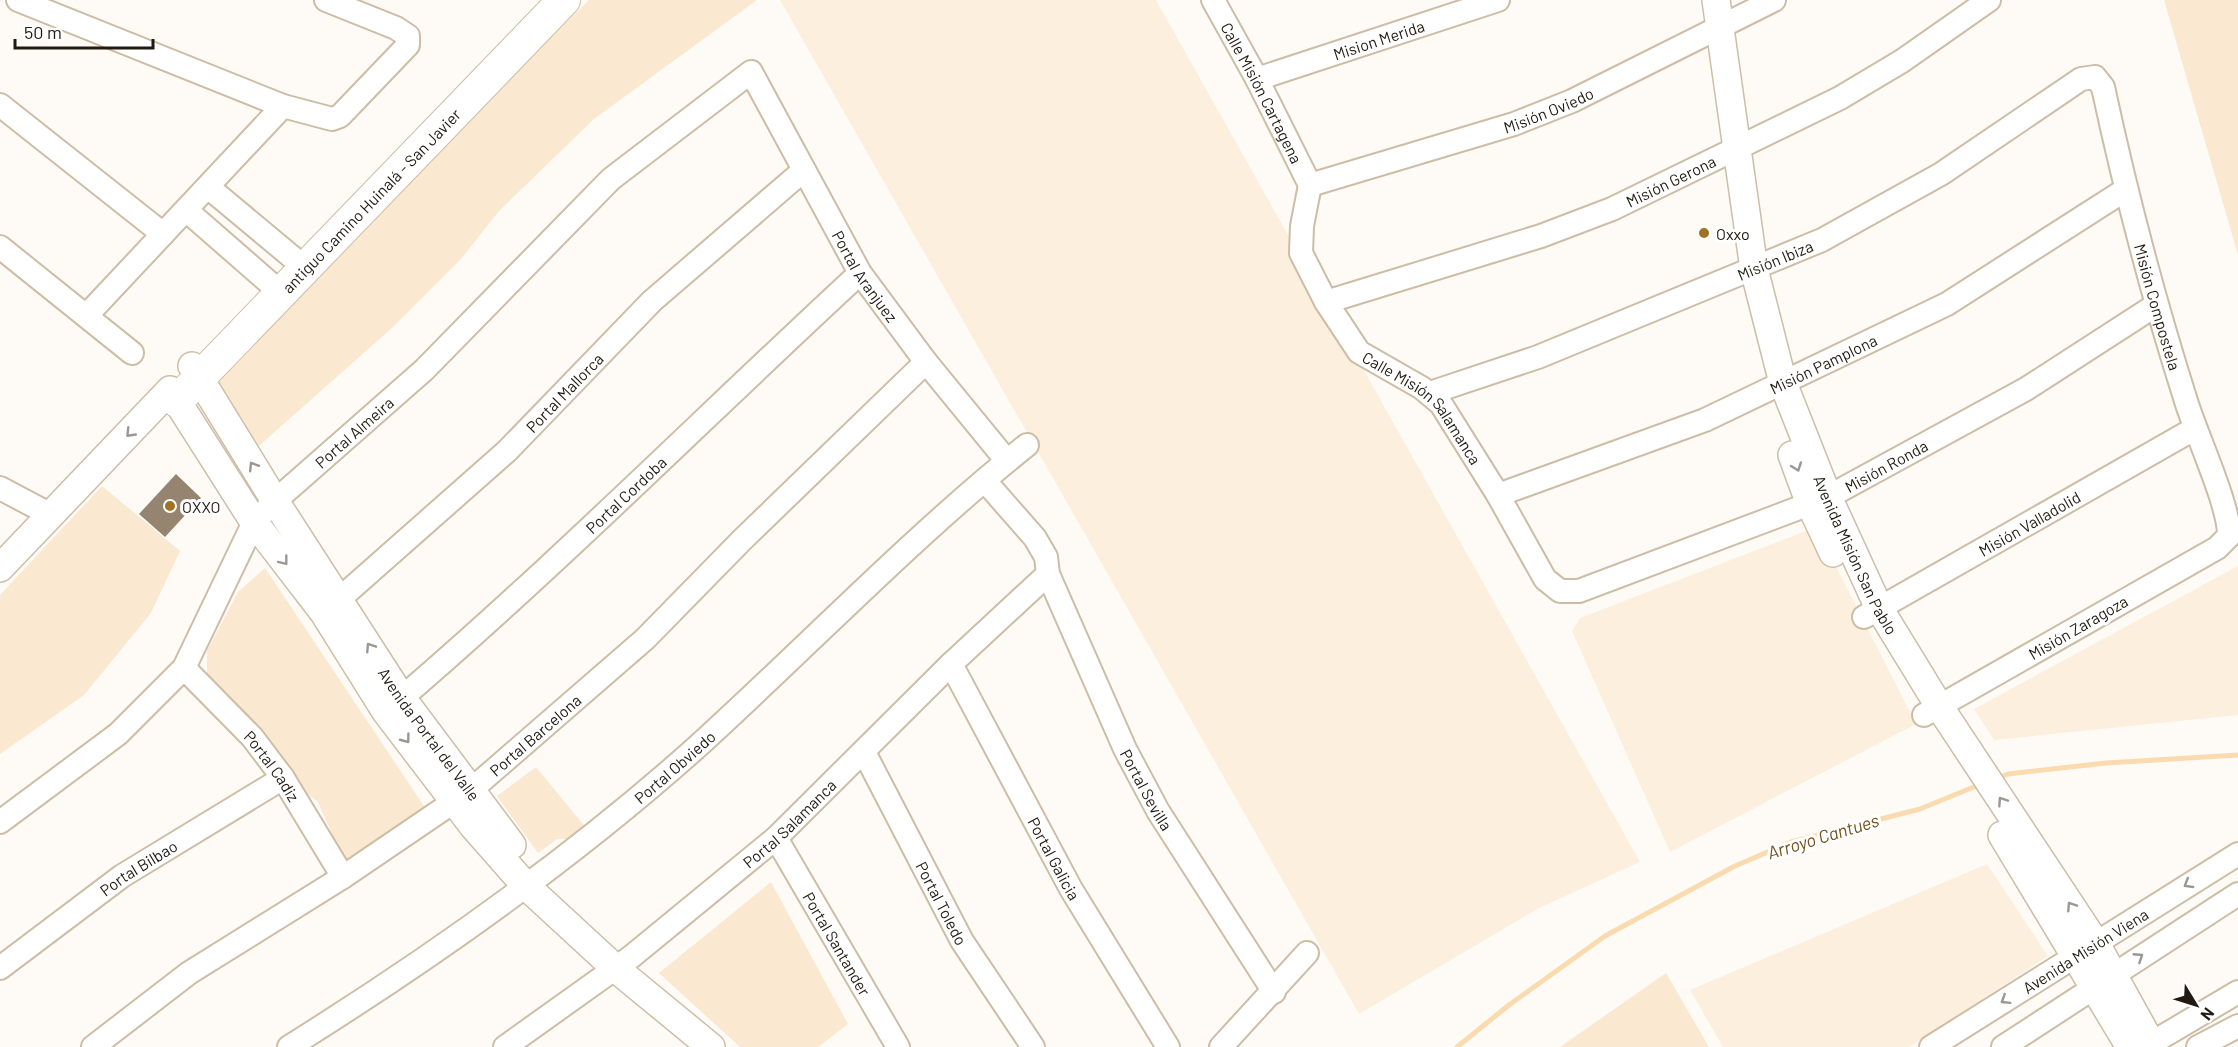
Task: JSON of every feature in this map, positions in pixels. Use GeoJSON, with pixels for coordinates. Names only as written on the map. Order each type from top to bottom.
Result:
{"type":"FeatureCollection","features":[{"type":"Feature","properties":{"kind":"main road"},"geometry":{"type":"LineString","coordinates":[[173,395],[548,0]]}},
{"type":"Feature","properties":{"kind":"main road","name":"antiguo Camino Huinalá - San Javier"},"geometry":{"type":"LineString","coordinates":[[299,263],[564,0]]}},
{"type":"Feature","properties":{"kind":"street"},"geometry":{"type":"LineString","coordinates":[[18,0],[283,106],[332,119],[340,116],[408,45],[408,36],[396,28],[326,0]]}},
{"type":"Feature","properties":{"kind":"street","name":"Calle Misión Cartagena"},"geometry":{"type":"LineString","coordinates":[[1213,0],[1257,79],[1310,185]]}},
{"type":"Feature","properties":{"kind":"street","name":"Mision Merida"},"geometry":{"type":"LineString","coordinates":[[1257,79],[1498,0]]}},
{"type":"Feature","properties":{"kind":"street","name":"Avenida Misión San Pablo"},"geometry":{"type":"LineString","coordinates":[[1701,0],[1714,19],[1729,154],[1746,272],[1776,386],[1819,501],[1872,612],[2145,1046]]}},
{"type":"Feature","properties":{"kind":"street","name":"Misión Oviedo"},"geometry":{"type":"LineString","coordinates":[[1310,185],[1514,124],[1572,101],[1714,19],[1774,0]]}},
{"type":"Feature","properties":{"kind":"street","name":"Misión Gerona"},"geometry":{"type":"LineString","coordinates":[[1326,302],[1541,236],[1612,209],[1729,154],[1848,93],[1902,61],[1989,0]]}},
{"type":"Feature","properties":{"kind":"street","name":"Portal Aranjuez"},"geometry":{"type":"LineString","coordinates":[[752,72],[860,273],[926,362],[1007,461]]}},
{"type":"Feature","properties":{"kind":"street","name":"Portal Almeira"},"geometry":{"type":"LineString","coordinates":[[0,822],[118,734],[184,669],[254,522],[275,501],[424,370],[611,180],[752,72]]}},
{"type":"Feature","properties":{"kind":"street","name":"Misión Compostela"},"geometry":{"type":"LineString","coordinates":[[2095,77],[2103,87],[2126,190],[2156,305],[2194,429],[2226,515],[2229,536]]}},
{"type":"Feature","properties":{"kind":"street","name":"Misión Ibiza"},"geometry":{"type":"LineString","coordinates":[[1430,393],[1538,357],[1822,240],[1941,174],[2081,79],[2095,77]]}},
{"type":"Feature","properties":{"kind":"street"},"geometry":{"type":"LineString","coordinates":[[0,105],[163,234]]}},
{"type":"Feature","properties":{"kind":"street"},"geometry":{"type":"LineString","coordinates":[[87,315],[283,106]]}},
{"type":"Feature","properties":{"kind":"street","name":"Portal Mallorca"},"geometry":{"type":"LineString","coordinates":[[331,606],[507,451],[652,301],[804,170]]}},
{"type":"Feature","properties":{"kind":"street","name":"Calle Misión Salamanca"},"geometry":{"type":"LineString","coordinates":[[1310,185],[1302,226],[1301,253],[1326,302],[1359,352],[1430,393],[1441,404],[1498,495],[1545,579],[1560,591]]}},
{"type":"Feature","properties":{"kind":"street"},"geometry":{"type":"LineString","coordinates":[[208,187],[299,263]]}},
{"type":"Feature","properties":{"kind":"street","name":"Misión Pamplona"},"geometry":{"type":"LineString","coordinates":[[1498,495],[1705,420],[1947,304],[2126,190]]}},
{"type":"Feature","properties":{"kind":"street"},"geometry":{"type":"LineString","coordinates":[[186,210],[275,289]]}},
{"type":"Feature","properties":{"kind":"street"},"geometry":{"type":"LineString","coordinates":[[0,247],[132,353]]}},
{"type":"Feature","properties":{"kind":"street","name":"Portal Cordoba"},"geometry":{"type":"LineString","coordinates":[[394,705],[577,540],[706,415],[860,273]]}},
{"type":"Feature","properties":{"kind":"street","name":"Misión Ronda"},"geometry":{"type":"LineString","coordinates":[[1560,591],[1579,591],[1819,501],[2026,389],[2156,305]]}},
{"type":"Feature","properties":{"kind":"street","name":"Portal Barcelona"},"geometry":{"type":"LineString","coordinates":[[93,1047],[189,973],[343,877],[462,796],[645,639],[742,540],[926,362]]}},
{"type":"Feature","properties":{"kind":"street","name":"Avenida Portal del Valle"},"geometry":{"type":"LineString","coordinates":[[195,371],[275,501],[331,606],[394,705],[462,796],[501,833],[532,881],[711,1047]]}},
{"type":"Feature","properties":{"kind":"street"},"geometry":{"type":"LineString","coordinates":[[0,568],[173,395]]}},
{"type":"Feature","properties":{"kind":"street","name":"Avenida Portal del Valle"},"geometry":{"type":"LineString","coordinates":[[173,395],[254,522],[331,606]]}},
{"type":"Feature","properties":{"kind":"street","name":"Misión Valladolid"},"geometry":{"type":"LineString","coordinates":[[1872,612],[2194,429]]}},
{"type":"Feature","properties":{"kind":"street","name":"Portal Obviedo"},"geometry":{"type":"LineString","coordinates":[[289,1047],[421,962],[585,843],[699,745],[866,585],[1027,445]]}},
{"type":"Feature","properties":{"kind":"street","name":"Portal Sevilla"},"geometry":{"type":"LineString","coordinates":[[985,481],[1035,538],[1046,557],[1048,574],[1094,684],[1136,770],[1158,811],[1274,992]]}},
{"type":"Feature","properties":{"kind":"street"},"geometry":{"type":"LineString","coordinates":[[0,488],[51,515]]}},
{"type":"Feature","properties":{"kind":"street","name":"Misión Zaragoza"},"geometry":{"type":"LineString","coordinates":[[1932,710],[2217,548],[2229,536]]}},
{"type":"Feature","properties":{"kind":"street","name":"Portal Salamanca"},"geometry":{"type":"LineString","coordinates":[[518,1044],[623,963],[776,838],[951,664],[1048,574]]}},
{"type":"Feature","properties":{"kind":"street","name":"Portal Galicia"},"geometry":{"type":"LineString","coordinates":[[951,664],[1071,888],[1168,1047]]}},
{"type":"Feature","properties":{"kind":"street","name":"Portal Cadiz"},"geometry":{"type":"LineString","coordinates":[[184,669],[246,730],[283,778],[343,877]]}},
{"type":"Feature","properties":{"kind":"street","name":"Portal Toledo"},"geometry":{"type":"LineString","coordinates":[[864,752],[962,941],[1033,1047]]}},
{"type":"Feature","properties":{"kind":"street","name":"Portal Bilbao"},"geometry":{"type":"LineString","coordinates":[[0,968],[122,876],[283,778]]}},
{"type":"Feature","properties":{"kind":"street","name":"Portal Santander"},"geometry":{"type":"LineString","coordinates":[[776,838],[898,1047]]}},
{"type":"Feature","properties":{"kind":"street","name":"Avenida Misión Viena"},"geometry":{"type":"LineString","coordinates":[[1931,1047],[2238,854]]}},
{"type":"Feature","properties":{"kind":"street"},"geometry":{"type":"LineString","coordinates":[[2003,1047],[2238,894]]}},
{"type":"Feature","properties":{"kind":"street"},"geometry":{"type":"LineString","coordinates":[[1221,1047],[1274,992],[1307,953]]}},
{"type":"Feature","properties":{"kind":"street","name":"Avenida Portal del Valle"},"geometry":{"type":"LineString","coordinates":[[623,963],[730,1047]]}},
{"type":"Feature","properties":{"kind":"street"},"geometry":{"type":"LineString","coordinates":[[2145,1046],[2238,992]]}},
{"type":"Feature","properties":{"kind":"street"},"geometry":{"type":"LineString","coordinates":[[2198,1047],[2238,1026]]}},
{"type":"Feature","properties":{"kind":"shaded area"},"geometry":{"type":"Polygon","coordinates":[[[589,0],[757,0],[594,119],[499,211],[460,260],[393,327],[252,452],[206,373],[589,0]]]}},
{"type":"Feature","properties":{"kind":"shaded area"},"geometry":{"type":"Polygon","coordinates":[[[780,0],[1156,0],[1640,862],[1539,908],[1359,1014],[780,0]]]}},
{"type":"Feature","properties":{"kind":"shaded area"},"geometry":{"type":"Polygon","coordinates":[[[2164,0],[2238,0],[2238,255],[2164,0]]]}},
{"type":"Feature","properties":{"kind":"shaded area"},"geometry":{"type":"Polygon","coordinates":[[[102,486],[180,551],[151,613],[84,695],[0,754],[0,595],[102,486]]]}},
{"type":"Feature","properties":{"kind":"shaded area"},"geometry":{"type":"Polygon","coordinates":[[[1816,527],[1916,724],[1670,852],[1572,631],[1580,618],[1816,527]]]}},
{"type":"Feature","properties":{"kind":"shaded area"},"geometry":{"type":"Polygon","coordinates":[[[2238,566],[2238,715],[1994,740],[1974,709],[2238,566]]]}},
{"type":"Feature","properties":{"kind":"shaded area"},"geometry":{"type":"Polygon","coordinates":[[[265,568],[426,809],[346,866],[318,802],[294,784],[207,683],[207,651],[238,592],[265,568]]]}},
{"type":"Feature","properties":{"kind":"shaded area"},"geometry":{"type":"Polygon","coordinates":[[[536,767],[587,829],[574,839],[557,839],[538,853],[497,796],[536,767]]]}},
{"type":"Feature","properties":{"kind":"shaded area"},"geometry":{"type":"Polygon","coordinates":[[[1987,864],[2048,956],[1909,1047],[1723,1047],[1690,990],[1987,864]]]}},
{"type":"Feature","properties":{"kind":"shaded area"},"geometry":{"type":"Polygon","coordinates":[[[771,882],[848,1024],[818,1047],[740,1047],[659,973],[771,882]]]}},
{"type":"Feature","properties":{"kind":"shaded area"},"geometry":{"type":"Polygon","coordinates":[[[1666,973],[1709,1047],[1560,1047],[1666,973]]]}},
{"type":"Feature","properties":{"kind":"building","name":"OXXO"},"geometry":{"type":"Polygon","coordinates":[[[176,474],[201,498],[165,537],[139,514],[176,474]]]}},
{"type":"Feature","properties":{"kind":"waterway","name":"Arroyo Cantues"},"geometry":{"type":"LineString","coordinates":[[1996,779],[2008,774],[2106,763],[2238,755]]}},
{"type":"Feature","properties":{"kind":"waterway","name":"Arroyo Cantues"},"geometry":{"type":"LineString","coordinates":[[1457,1047],[1509,1005],[1605,936],[1735,866],[1791,842],[1920,809],[1981,784]]}},
{"type":"Feature","properties":{"kind":"place","name":"Oxxo"},"geometry":{"type":"Point","coordinates":[1704,233]}},
{"type":"Feature","properties":{"kind":"place","name":"OXXO"},"geometry":{"type":"Point","coordinates":[170,506]}}]}
